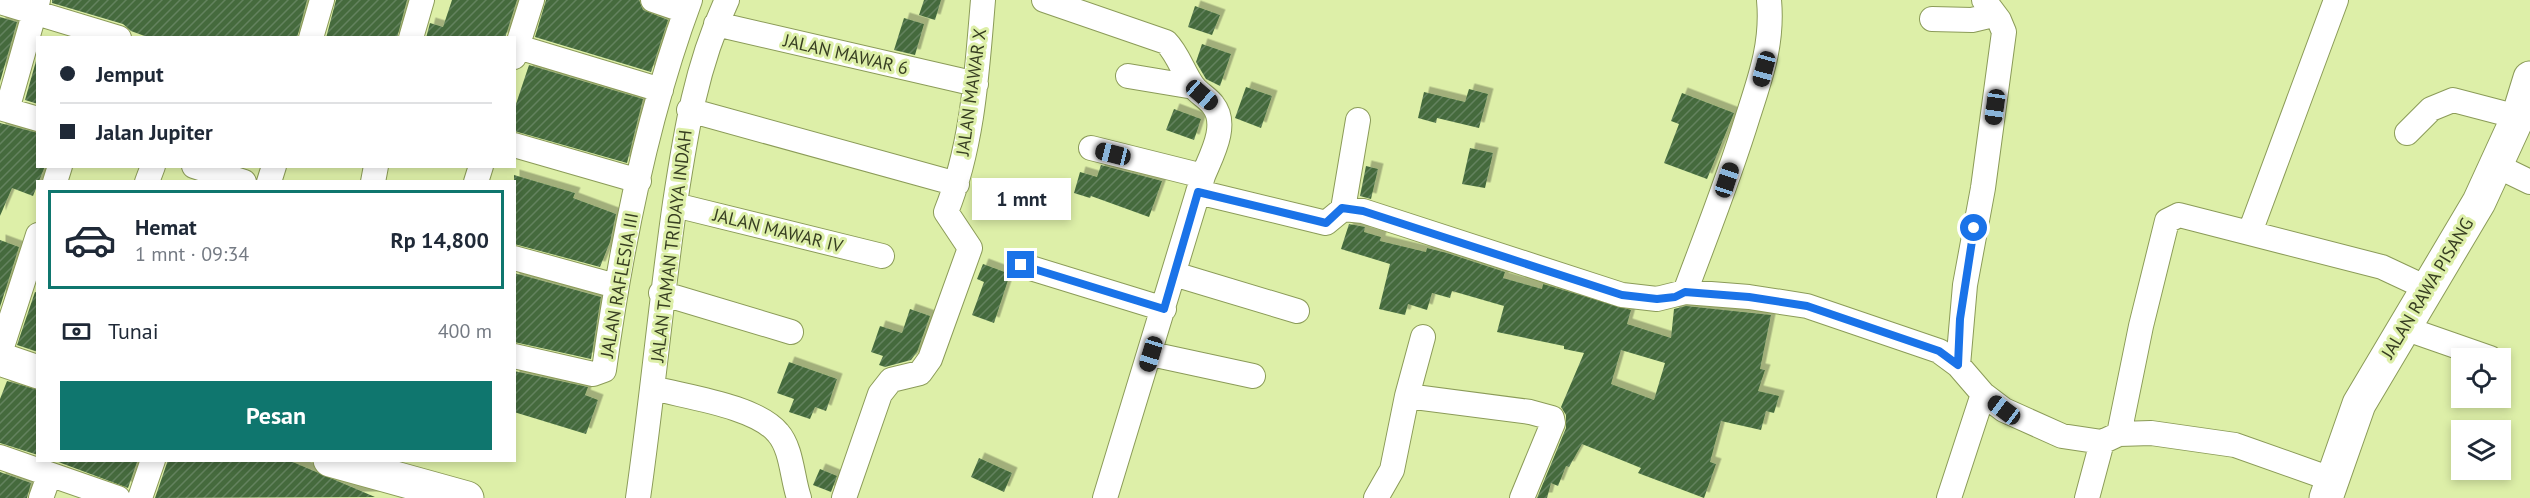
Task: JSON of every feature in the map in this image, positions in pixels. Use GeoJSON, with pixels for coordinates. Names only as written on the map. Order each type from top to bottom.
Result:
{"type":"FeatureCollection","features":[{"type":"Feature","properties":{"kind":"street"},"geometry":{"type":"LineString","coordinates":[[312,36],[322,0]]}},
{"type":"Feature","properties":{"kind":"street"},"geometry":{"type":"LineString","coordinates":[[412,36],[422,0]]}},
{"type":"Feature","properties":{"kind":"street"},"geometry":{"type":"LineString","coordinates":[[532,0],[516,52],[661,90]]}},
{"type":"Feature","properties":{"kind":"street"},"geometry":{"type":"LineString","coordinates":[[653,0],[688,6]]}},
{"type":"Feature","properties":{"kind":"street","name":"JALAN TAMAN TRIDAYA INDAH"},"geometry":{"type":"LineString","coordinates":[[638,498],[653,388],[661,293],[689,110],[716,24],[727,0]]}},
{"type":"Feature","properties":{"kind":"street","name":"JALAN MAWAR X"},"geometry":{"type":"LineString","coordinates":[[844,498],[880,393],[891,380],[920,373],[930,359],[970,248],[946,212],[957,184],[976,84],[983,0]]}},
{"type":"Feature","properties":{"kind":"street"},"geometry":{"type":"LineString","coordinates":[[1044,0],[1166,42],[1173,49],[1194,87],[1214,105],[1220,130],[1201,184],[1151,354],[1105,498]]}},
{"type":"Feature","properties":{"kind":"street"},"geometry":{"type":"LineString","coordinates":[[1685,292],[1722,197],[1761,82],[1771,29],[1769,0]]}},
{"type":"Feature","properties":{"kind":"street"},"geometry":{"type":"LineString","coordinates":[[2250,232],[2336,0]]}},
{"type":"Feature","properties":{"kind":"street"},"geometry":{"type":"LineString","coordinates":[[0,2],[36,7],[114,36]]}},
{"type":"Feature","properties":{"kind":"street","name":"JALAN RAFLESIA III"},"geometry":{"type":"LineString","coordinates":[[516,356],[587,373],[601,373],[616,286],[639,181],[661,90],[688,6]]}},
{"type":"Feature","properties":{"kind":"street"},"geometry":{"type":"LineString","coordinates":[[36,7],[3,109],[36,118]]}},
{"type":"Feature","properties":{"kind":"street"},"geometry":{"type":"LineString","coordinates":[[1932,19],[1972,20],[1988,8],[1999,20],[2004,32],[1983,188],[1965,285],[1958,365]]}},
{"type":"Feature","properties":{"kind":"street","name":"JALAN MAWAR 6"},"geometry":{"type":"LineString","coordinates":[[716,24],[976,84]]}},
{"type":"Feature","properties":{"kind":"street"},"geometry":{"type":"LineString","coordinates":[[1128,76],[1194,87]]}},
{"type":"Feature","properties":{"kind":"street"},"geometry":{"type":"LineString","coordinates":[[2407,133],[2431,109],[2453,100],[2526,93]]}},
{"type":"Feature","properties":{"kind":"street","name":"JALAN RAWA PISANG"},"geometry":{"type":"LineString","coordinates":[[2328,489],[2359,404],[2429,290],[2497,166],[2526,93]]}},
{"type":"Feature","properties":{"kind":"street"},"geometry":{"type":"LineString","coordinates":[[689,110],[957,184]]}},
{"type":"Feature","properties":{"kind":"street"},"geometry":{"type":"LineString","coordinates":[[1091,148],[1326,223],[1342,208],[1358,120]]}},
{"type":"Feature","properties":{"kind":"street"},"geometry":{"type":"LineString","coordinates":[[516,146],[639,181]]}},
{"type":"Feature","properties":{"kind":"street"},"geometry":{"type":"LineString","coordinates":[[2497,166],[2530,182]]}},
{"type":"Feature","properties":{"kind":"street"},"geometry":{"type":"LineString","coordinates":[[200,168],[238,180]]}},
{"type":"Feature","properties":{"kind":"street","name":"JALAN MAWAR IV"},"geometry":{"type":"LineString","coordinates":[[675,204],[882,256]]}},
{"type":"Feature","properties":{"kind":"street"},"geometry":{"type":"LineString","coordinates":[[1342,208],[1363,211],[1622,295],[1657,299],[1675,297],[1685,292],[1749,297],[1807,306],[1939,351],[1958,365],[1983,394],[2004,410],[2062,436],[2111,438],[2151,433],[2235,445],[2328,489]]}},
{"type":"Feature","properties":{"kind":"street"},"geometry":{"type":"LineString","coordinates":[[2087,498],[2111,438],[2167,221],[2179,215],[2250,232],[2382,267],[2429,290]]}},
{"type":"Feature","properties":{"kind":"street"},"geometry":{"type":"LineString","coordinates":[[0,353],[36,241]]}},
{"type":"Feature","properties":{"kind":"street"},"geometry":{"type":"LineString","coordinates":[[516,259],[616,286]]}},
{"type":"Feature","properties":{"kind":"street"},"geometry":{"type":"LineString","coordinates":[[1021,265],[1164,309]]}},
{"type":"Feature","properties":{"kind":"street"},"geometry":{"type":"LineString","coordinates":[[1174,274],[1297,311]]}},
{"type":"Feature","properties":{"kind":"street"},"geometry":{"type":"LineString","coordinates":[[661,293],[791,332]]}},
{"type":"Feature","properties":{"kind":"street"},"geometry":{"type":"LineString","coordinates":[[2404,328],[2461,348]]}},
{"type":"Feature","properties":{"kind":"street"},"geometry":{"type":"LineString","coordinates":[[1376,498],[1392,470],[1407,396],[1424,337]]}},
{"type":"Feature","properties":{"kind":"street"},"geometry":{"type":"LineString","coordinates":[[1151,354],[1253,376]]}},
{"type":"Feature","properties":{"kind":"street"},"geometry":{"type":"LineString","coordinates":[[0,359],[36,371]]}},
{"type":"Feature","properties":{"kind":"street"},"geometry":{"type":"LineString","coordinates":[[653,388],[752,414],[777,432],[786,447],[799,498]]}},
{"type":"Feature","properties":{"kind":"street"},"geometry":{"type":"LineString","coordinates":[[1949,498],[1983,394]]}},
{"type":"Feature","properties":{"kind":"street"},"geometry":{"type":"LineString","coordinates":[[1407,396],[1530,412],[1552,418],[1553,423],[1522,498]]}},
{"type":"Feature","properties":{"kind":"street"},"geometry":{"type":"LineString","coordinates":[[0,458],[45,487],[118,498]]}},
{"type":"Feature","properties":{"kind":"street"},"geometry":{"type":"LineString","coordinates":[[140,498],[152,462]]}},
{"type":"Feature","properties":{"kind":"street"},"geometry":{"type":"LineString","coordinates":[[337,462],[467,498]]}},
{"type":"Feature","properties":{"kind":"building"},"geometry":{"type":"Polygon","coordinates":[[[52,0],[307,0],[298,36],[145,36],[131,31],[123,24],[52,3],[52,0]]]}},
{"type":"Feature","properties":{"kind":"building"},"geometry":{"type":"Polygon","coordinates":[[[336,0],[407,0],[398,36],[327,36],[336,0]]]}},
{"type":"Feature","properties":{"kind":"building"},"geometry":{"type":"Polygon","coordinates":[[[452,0],[517,0],[506,36],[427,36],[430,23],[443,27],[452,0]]]}},
{"type":"Feature","properties":{"kind":"building"},"geometry":{"type":"Polygon","coordinates":[[[546,0],[639,0],[643,10],[668,20],[651,72],[535,37],[546,0]]]}},
{"type":"Feature","properties":{"kind":"building"},"geometry":{"type":"Polygon","coordinates":[[[924,0],[941,0],[935,20],[919,15],[924,0]]]}},
{"type":"Feature","properties":{"kind":"building"},"geometry":{"type":"Polygon","coordinates":[[[1195,6],[1220,15],[1212,35],[1188,27],[1195,6]]]}},
{"type":"Feature","properties":{"kind":"building"},"geometry":{"type":"Polygon","coordinates":[[[0,17],[17,22],[0,82],[0,17]]]}},
{"type":"Feature","properties":{"kind":"building"},"geometry":{"type":"Polygon","coordinates":[[[904,18],[924,24],[915,55],[894,50],[904,18]]]}},
{"type":"Feature","properties":{"kind":"building"},"geometry":{"type":"Polygon","coordinates":[[[1202,44],[1231,54],[1220,86],[1206,79],[1196,62],[1202,44]]]}},
{"type":"Feature","properties":{"kind":"building"},"geometry":{"type":"Polygon","coordinates":[[[36,61],[36,103],[25,100],[36,61]]]}},
{"type":"Feature","properties":{"kind":"building"},"geometry":{"type":"Polygon","coordinates":[[[529,65],[643,99],[627,163],[516,132],[516,104],[529,65]]]}},
{"type":"Feature","properties":{"kind":"building"},"geometry":{"type":"Polygon","coordinates":[[[1246,87],[1272,96],[1261,128],[1235,118],[1246,87]]]}},
{"type":"Feature","properties":{"kind":"building"},"geometry":{"type":"Polygon","coordinates":[[[1469,89],[1488,94],[1479,128],[1437,118],[1436,123],[1418,118],[1424,92],[1465,102],[1469,89]]]}},
{"type":"Feature","properties":{"kind":"building"},"geometry":{"type":"Polygon","coordinates":[[[1682,93],[1734,113],[1707,179],[1664,163],[1679,124],[1671,121],[1682,93]]]}},
{"type":"Feature","properties":{"kind":"building"},"geometry":{"type":"Polygon","coordinates":[[[1174,109],[1201,119],[1194,140],[1166,130],[1174,109]]]}},
{"type":"Feature","properties":{"kind":"building"},"geometry":{"type":"Polygon","coordinates":[[[0,123],[36,132],[36,168],[44,168],[39,180],[36,180],[33,196],[12,188],[0,216],[0,123]]]}},
{"type":"Feature","properties":{"kind":"building"},"geometry":{"type":"Polygon","coordinates":[[[1470,148],[1493,153],[1485,188],[1462,184],[1470,148]]]}},
{"type":"Feature","properties":{"kind":"building"},"geometry":{"type":"Polygon","coordinates":[[[1101,165],[1162,181],[1149,217],[1091,196],[1090,198],[1074,193],[1080,172],[1097,177],[1101,165]]]}},
{"type":"Feature","properties":{"kind":"building"},"geometry":{"type":"Polygon","coordinates":[[[1366,166],[1378,169],[1371,199],[1360,196],[1366,166]]]}},
{"type":"Feature","properties":{"kind":"building"},"geometry":{"type":"Polygon","coordinates":[[[514,175],[575,193],[573,198],[616,214],[610,242],[600,267],[516,245],[516,180],[514,180],[514,175]]]}},
{"type":"Feature","properties":{"kind":"building"},"geometry":{"type":"Polygon","coordinates":[[[1349,224],[1365,227],[1364,232],[1381,237],[1380,241],[1426,252],[1427,248],[1447,253],[1505,272],[1503,278],[1542,289],[1543,284],[1631,310],[1627,324],[1671,338],[1674,309],[1686,306],[1771,315],[1760,369],[1765,370],[1758,391],[1779,396],[1774,413],[1766,411],[1761,430],[1721,421],[1710,462],[1716,464],[1704,498],[1638,473],[1641,468],[1582,444],[1569,467],[1566,466],[1558,486],[1551,483],[1547,498],[1537,498],[1566,428],[1566,415],[1561,407],[1584,353],[1564,349],[1564,346],[1497,332],[1504,306],[1452,291],[1450,298],[1432,293],[1427,310],[1408,304],[1405,315],[1379,309],[1390,264],[1341,249],[1349,224]],[[1621,350],[1611,384],[1654,400],[1665,363],[1621,350]]]}},
{"type":"Feature","properties":{"kind":"building"},"geometry":{"type":"Polygon","coordinates":[[[0,240],[19,247],[0,307],[0,240]]]}},
{"type":"Feature","properties":{"kind":"building"},"geometry":{"type":"Polygon","coordinates":[[[983,264],[1010,274],[994,323],[972,315],[984,282],[977,279],[983,264]]]}},
{"type":"Feature","properties":{"kind":"building"},"geometry":{"type":"Polygon","coordinates":[[[516,274],[601,297],[591,359],[516,342],[516,274]]]}},
{"type":"Feature","properties":{"kind":"building"},"geometry":{"type":"Polygon","coordinates":[[[35,292],[36,292],[36,351],[17,345],[35,292]]]}},
{"type":"Feature","properties":{"kind":"building"},"geometry":{"type":"Polygon","coordinates":[[[910,309],[930,316],[917,352],[911,360],[885,367],[879,365],[883,356],[871,352],[880,326],[902,333],[910,309]]]}},
{"type":"Feature","properties":{"kind":"building"},"geometry":{"type":"Polygon","coordinates":[[[789,362],[837,379],[826,411],[815,407],[810,419],[789,412],[794,399],[777,393],[789,362]]]}},
{"type":"Feature","properties":{"kind":"building"},"geometry":{"type":"Polygon","coordinates":[[[516,371],[588,387],[585,395],[598,400],[586,434],[516,413],[516,371]]]}},
{"type":"Feature","properties":{"kind":"building"},"geometry":{"type":"Polygon","coordinates":[[[7,381],[36,389],[36,454],[0,443],[0,399],[7,381]]]}},
{"type":"Feature","properties":{"kind":"building"},"geometry":{"type":"Polygon","coordinates":[[[979,458],[1012,473],[1004,492],[971,477],[979,458]]]}},
{"type":"Feature","properties":{"kind":"building"},"geometry":{"type":"Polygon","coordinates":[[[58,462],[137,462],[128,488],[58,462]]]}},
{"type":"Feature","properties":{"kind":"building"},"geometry":{"type":"Polygon","coordinates":[[[167,462],[293,462],[375,497],[155,498],[167,462]]]}},
{"type":"Feature","properties":{"kind":"building"},"geometry":{"type":"Polygon","coordinates":[[[820,469],[837,476],[831,492],[813,485],[820,469]]]}},
{"type":"Feature","properties":{"kind":"building"},"geometry":{"type":"Polygon","coordinates":[[[0,472],[31,483],[27,498],[0,498],[0,472]]]}},
{"type":"Feature","properties":{"kind":"route"},"geometry":{"type":"LineString","coordinates":[[1021,265],[1164,309],[1198,192],[1326,223],[1342,208],[1363,211],[1622,295],[1657,299],[1675,297],[1685,292],[1749,297],[1807,306],[1939,351],[1958,365],[1960,319],[1974,228]]}}]}
